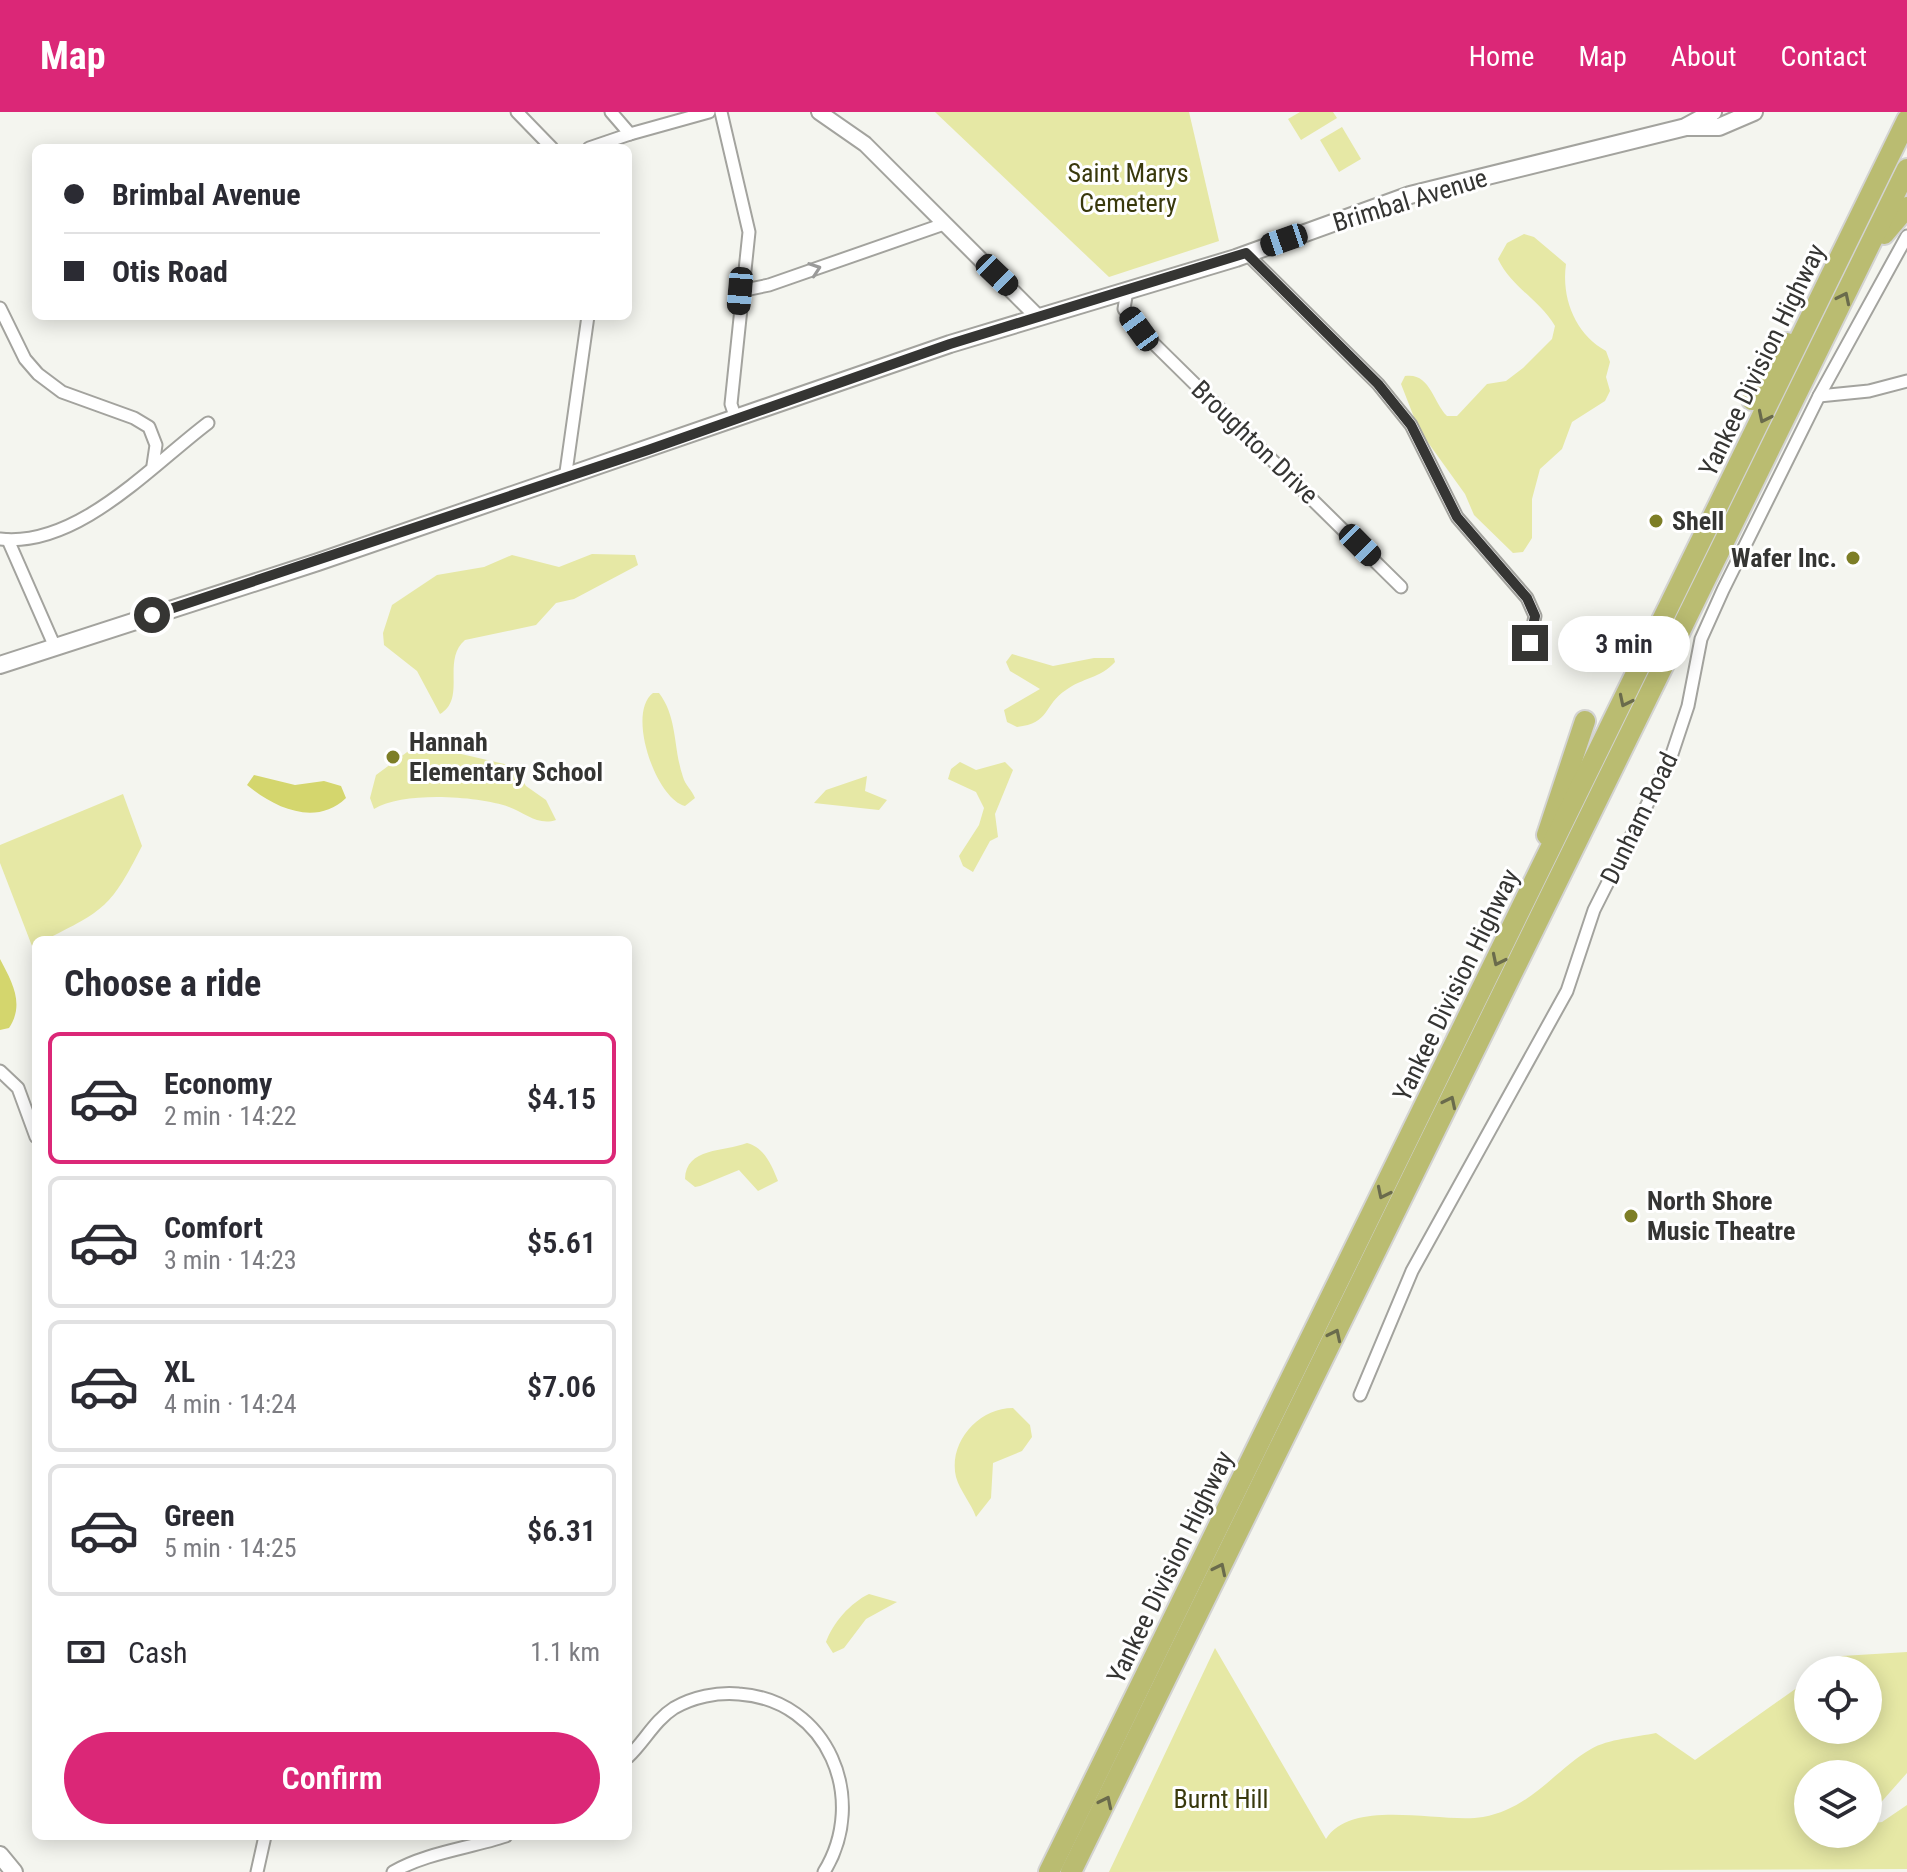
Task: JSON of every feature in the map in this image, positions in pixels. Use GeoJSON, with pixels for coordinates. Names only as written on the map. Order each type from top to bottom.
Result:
{"type":"FeatureCollection","features":[{"type":"Feature","properties":{"kind":"highway","name":"Yankee Division Highway"},"geometry":{"type":"LineString","coordinates":[[1049,1872],[1907,120]]}},
{"type":"Feature","properties":{"kind":"highway"},"geometry":{"type":"LineString","coordinates":[[1752,400],[1794,332],[1886,164]]}},
{"type":"Feature","properties":{"kind":"highway","name":"Yankee Division Highway"},"geometry":{"type":"LineString","coordinates":[[1071,1872],[1907,169]]}},
{"type":"Feature","properties":{"kind":"highway"},"geometry":{"type":"LineString","coordinates":[[1864,258],[1907,207]]}},
{"type":"Feature","properties":{"kind":"highway"},"geometry":{"type":"LineString","coordinates":[[1519,917],[1585,721]]}},
{"type":"Feature","properties":{"kind":"main road"},"geometry":{"type":"LineString","coordinates":[[1686,127],[1713,112]]}},
{"type":"Feature","properties":{"kind":"main road"},"geometry":{"type":"LineString","coordinates":[[1686,127],[1719,127],[1754,112]]}},
{"type":"Feature","properties":{"kind":"main road","name":"Brimbal Avenue"},"geometry":{"type":"LineString","coordinates":[[0,665],[565,479],[1037,316],[1246,253],[1410,195],[1686,127]]}},
{"type":"Feature","properties":{"kind":"main road"},"geometry":{"type":"LineString","coordinates":[[0,1855],[14,1872]]}},
{"type":"Feature","properties":{"kind":"street"},"geometry":{"type":"LineString","coordinates":[[517,112],[548,144]]}},
{"type":"Feature","properties":{"kind":"street"},"geometry":{"type":"LineString","coordinates":[[611,112],[630,134]]}},
{"type":"Feature","properties":{"kind":"street"},"geometry":{"type":"LineString","coordinates":[[601,144],[709,112]]}},
{"type":"Feature","properties":{"kind":"street"},"geometry":{"type":"LineString","coordinates":[[721,112],[749,232],[740,291],[731,404],[736,419]]}},
{"type":"Feature","properties":{"kind":"street"},"geometry":{"type":"LineString","coordinates":[[819,112],[865,144],[1037,316]]}},
{"type":"Feature","properties":{"kind":"street"},"geometry":{"type":"LineString","coordinates":[[740,291],[769,285],[944,224]]}},
{"type":"Feature","properties":{"kind":"street","name":"Dunham Road"},"geometry":{"type":"LineString","coordinates":[[1360,1395],[1412,1271],[1567,991],[1594,910],[1671,757],[1688,706],[1701,639],[1819,396],[1907,236]]}},
{"type":"Feature","properties":{"kind":"street"},"geometry":{"type":"LineString","coordinates":[[1246,253],[1378,384],[1411,425],[1457,517],[1527,598],[1535,616],[1528,650]]}},
{"type":"Feature","properties":{"kind":"street","name":"Broughton Drive"},"geometry":{"type":"LineString","coordinates":[[1127,290],[1124,309],[1139,329],[1401,587]]}},
{"type":"Feature","properties":{"kind":"street"},"geometry":{"type":"LineString","coordinates":[[0,308],[25,359],[38,374],[62,392],[134,418],[149,427],[156,445],[153,465]]}},
{"type":"Feature","properties":{"kind":"street"},"geometry":{"type":"LineString","coordinates":[[565,479],[587,320]]}},
{"type":"Feature","properties":{"kind":"street"},"geometry":{"type":"LineString","coordinates":[[1819,396],[1869,391],[1907,381]]}},
{"type":"Feature","properties":{"kind":"street"},"geometry":{"type":"LineString","coordinates":[[55,647],[4,539],[72,526],[140,480],[153,465],[208,423]]}},
{"type":"Feature","properties":{"kind":"street"},"geometry":{"type":"LineString","coordinates":[[0,1071],[18,1088],[32,1126]]}},
{"type":"Feature","properties":{"kind":"street"},"geometry":{"type":"LineString","coordinates":[[632,1753],[674,1708],[714,1694],[751,1695],[793,1710],[812,1725],[824,1743],[839,1780],[842,1821],[835,1854],[824,1872]]}},
{"type":"Feature","properties":{"kind":"street"},"geometry":{"type":"LineString","coordinates":[[257,1872],[264,1840]]}},
{"type":"Feature","properties":{"kind":"street"},"geometry":{"type":"LineString","coordinates":[[393,1872],[430,1857],[494,1840]]}},
{"type":"Feature","properties":{"kind":"green space","name":"Saint Marys Cemetery"},"geometry":{"type":"Polygon","coordinates":[[[935,112],[1189,112],[1219,241],[1109,277],[935,112]]]}},
{"type":"Feature","properties":{"kind":"green space"},"geometry":{"type":"Polygon","coordinates":[[[1300,112],[1333,112],[1337,118],[1301,140],[1288,119],[1300,112]]]}},
{"type":"Feature","properties":{"kind":"green space"},"geometry":{"type":"Polygon","coordinates":[[[1342,127],[1361,159],[1339,172],[1320,140],[1342,127]]]}},
{"type":"Feature","properties":{"kind":"green space"},"geometry":{"type":"Polygon","coordinates":[[[1524,234],[1534,237],[1566,264],[1566,290],[1573,315],[1586,336],[1606,351],[1610,362],[1606,377],[1610,391],[1605,401],[1572,422],[1562,449],[1540,469],[1532,499],[1532,538],[1523,552],[1513,553],[1474,515],[1465,494],[1419,430],[1401,384],[1405,376],[1420,379],[1426,383],[1447,416],[1457,416],[1487,384],[1506,381],[1552,339],[1555,326],[1549,317],[1511,278],[1498,259],[1507,243],[1524,234]]]}},
{"type":"Feature","properties":{"kind":"green space"},"geometry":{"type":"Polygon","coordinates":[[[592,554],[635,555],[638,565],[574,599],[556,603],[536,625],[465,640],[455,658],[452,699],[440,714],[417,671],[384,645],[383,633],[392,605],[437,575],[484,567],[512,555],[559,567],[592,554]]]}},
{"type":"Feature","properties":{"kind":"green space"},"geometry":{"type":"Polygon","coordinates":[[[1012,654],[1053,666],[1094,658],[1114,658],[1115,662],[1066,690],[1036,722],[1017,727],[1007,722],[1004,710],[1040,689],[1010,671],[1006,662],[1012,654]]]}},
{"type":"Feature","properties":{"kind":"green space"},"geometry":{"type":"Polygon","coordinates":[[[653,693],[659,693],[669,713],[683,777],[695,798],[685,806],[674,800],[664,788],[648,754],[643,718],[645,703],[653,693]]]}},
{"type":"Feature","properties":{"kind":"green space"},"geometry":{"type":"Polygon","coordinates":[[[418,744],[513,766],[526,786],[546,800],[556,820],[537,820],[495,803],[460,798],[403,800],[374,809],[370,798],[376,775],[418,744]]]}},
{"type":"Feature","properties":{"kind":"green space"},"geometry":{"type":"Polygon","coordinates":[[[960,762],[976,770],[1005,762],[1013,770],[995,814],[998,837],[990,841],[973,872],[963,866],[959,856],[979,825],[984,808],[976,792],[948,779],[951,769],[960,762]]]}},
{"type":"Feature","properties":{"kind":"green space"},"geometry":{"type":"Polygon","coordinates":[[[867,776],[865,791],[887,800],[879,810],[814,803],[826,790],[867,776]]]}},
{"type":"Feature","properties":{"kind":"green space"},"geometry":{"type":"Polygon","coordinates":[[[123,794],[142,846],[114,895],[104,905],[53,936],[32,936],[32,946],[0,863],[0,845],[123,794]]]}},
{"type":"Feature","properties":{"kind":"green space"},"geometry":{"type":"Polygon","coordinates":[[[747,1143],[763,1153],[778,1181],[758,1191],[739,1170],[695,1187],[685,1179],[687,1169],[699,1156],[747,1143]]]}},
{"type":"Feature","properties":{"kind":"green space"},"geometry":{"type":"Polygon","coordinates":[[[1013,1408],[1030,1425],[1032,1437],[1022,1451],[993,1463],[991,1498],[976,1517],[956,1477],[955,1464],[961,1440],[977,1421],[988,1414],[1013,1408]]]}},
{"type":"Feature","properties":{"kind":"green space"},"geometry":{"type":"Polygon","coordinates":[[[869,1594],[897,1602],[866,1619],[844,1648],[833,1653],[826,1642],[833,1628],[849,1608],[869,1594]]]}},
{"type":"Feature","properties":{"kind":"green space","name":"Burnt Hill"},"geometry":{"type":"Polygon","coordinates":[[[1215,1648],[1326,1839],[1339,1826],[1376,1815],[1466,1818],[1500,1813],[1528,1798],[1591,1749],[1614,1741],[1656,1733],[1695,1760],[1794,1690],[1794,1744],[1882,1744],[1882,1656],[1842,1656],[1907,1652],[1907,1773],[1882,1801],[1882,1760],[1794,1760],[1794,1848],[1882,1848],[1882,1822],[1907,1805],[1907,1869],[1109,1872],[1215,1648]]]}},
{"type":"Feature","properties":{"kind":"shaded area"},"geometry":{"type":"Polygon","coordinates":[[[254,775],[295,785],[324,781],[341,786],[346,798],[322,811],[295,811],[270,801],[247,785],[254,775]]]}},
{"type":"Feature","properties":{"kind":"shaded area"},"geometry":{"type":"Polygon","coordinates":[[[0,959],[15,993],[16,1010],[9,1028],[0,1030],[0,959]]]}},
{"type":"Feature","properties":{"kind":"place","name":"Shell"},"geometry":{"type":"Point","coordinates":[1656,521]}},
{"type":"Feature","properties":{"kind":"place","name":"Wafer Inc."},"geometry":{"type":"Point","coordinates":[1853,558]}},
{"type":"Feature","properties":{"kind":"place","name":"Hannah Elementary School"},"geometry":{"type":"Point","coordinates":[393,757]}},
{"type":"Feature","properties":{"kind":"place","name":"North Shore Music Theatre"},"geometry":{"type":"Point","coordinates":[1631,1216]}},
{"type":"Feature","properties":{"kind":"route"},"geometry":{"type":"LineString","coordinates":[[152,615],[648,450],[950,344],[1246,253],[1378,384],[1411,425],[1457,517],[1527,598],[1535,616],[1530,643]]}}]}
